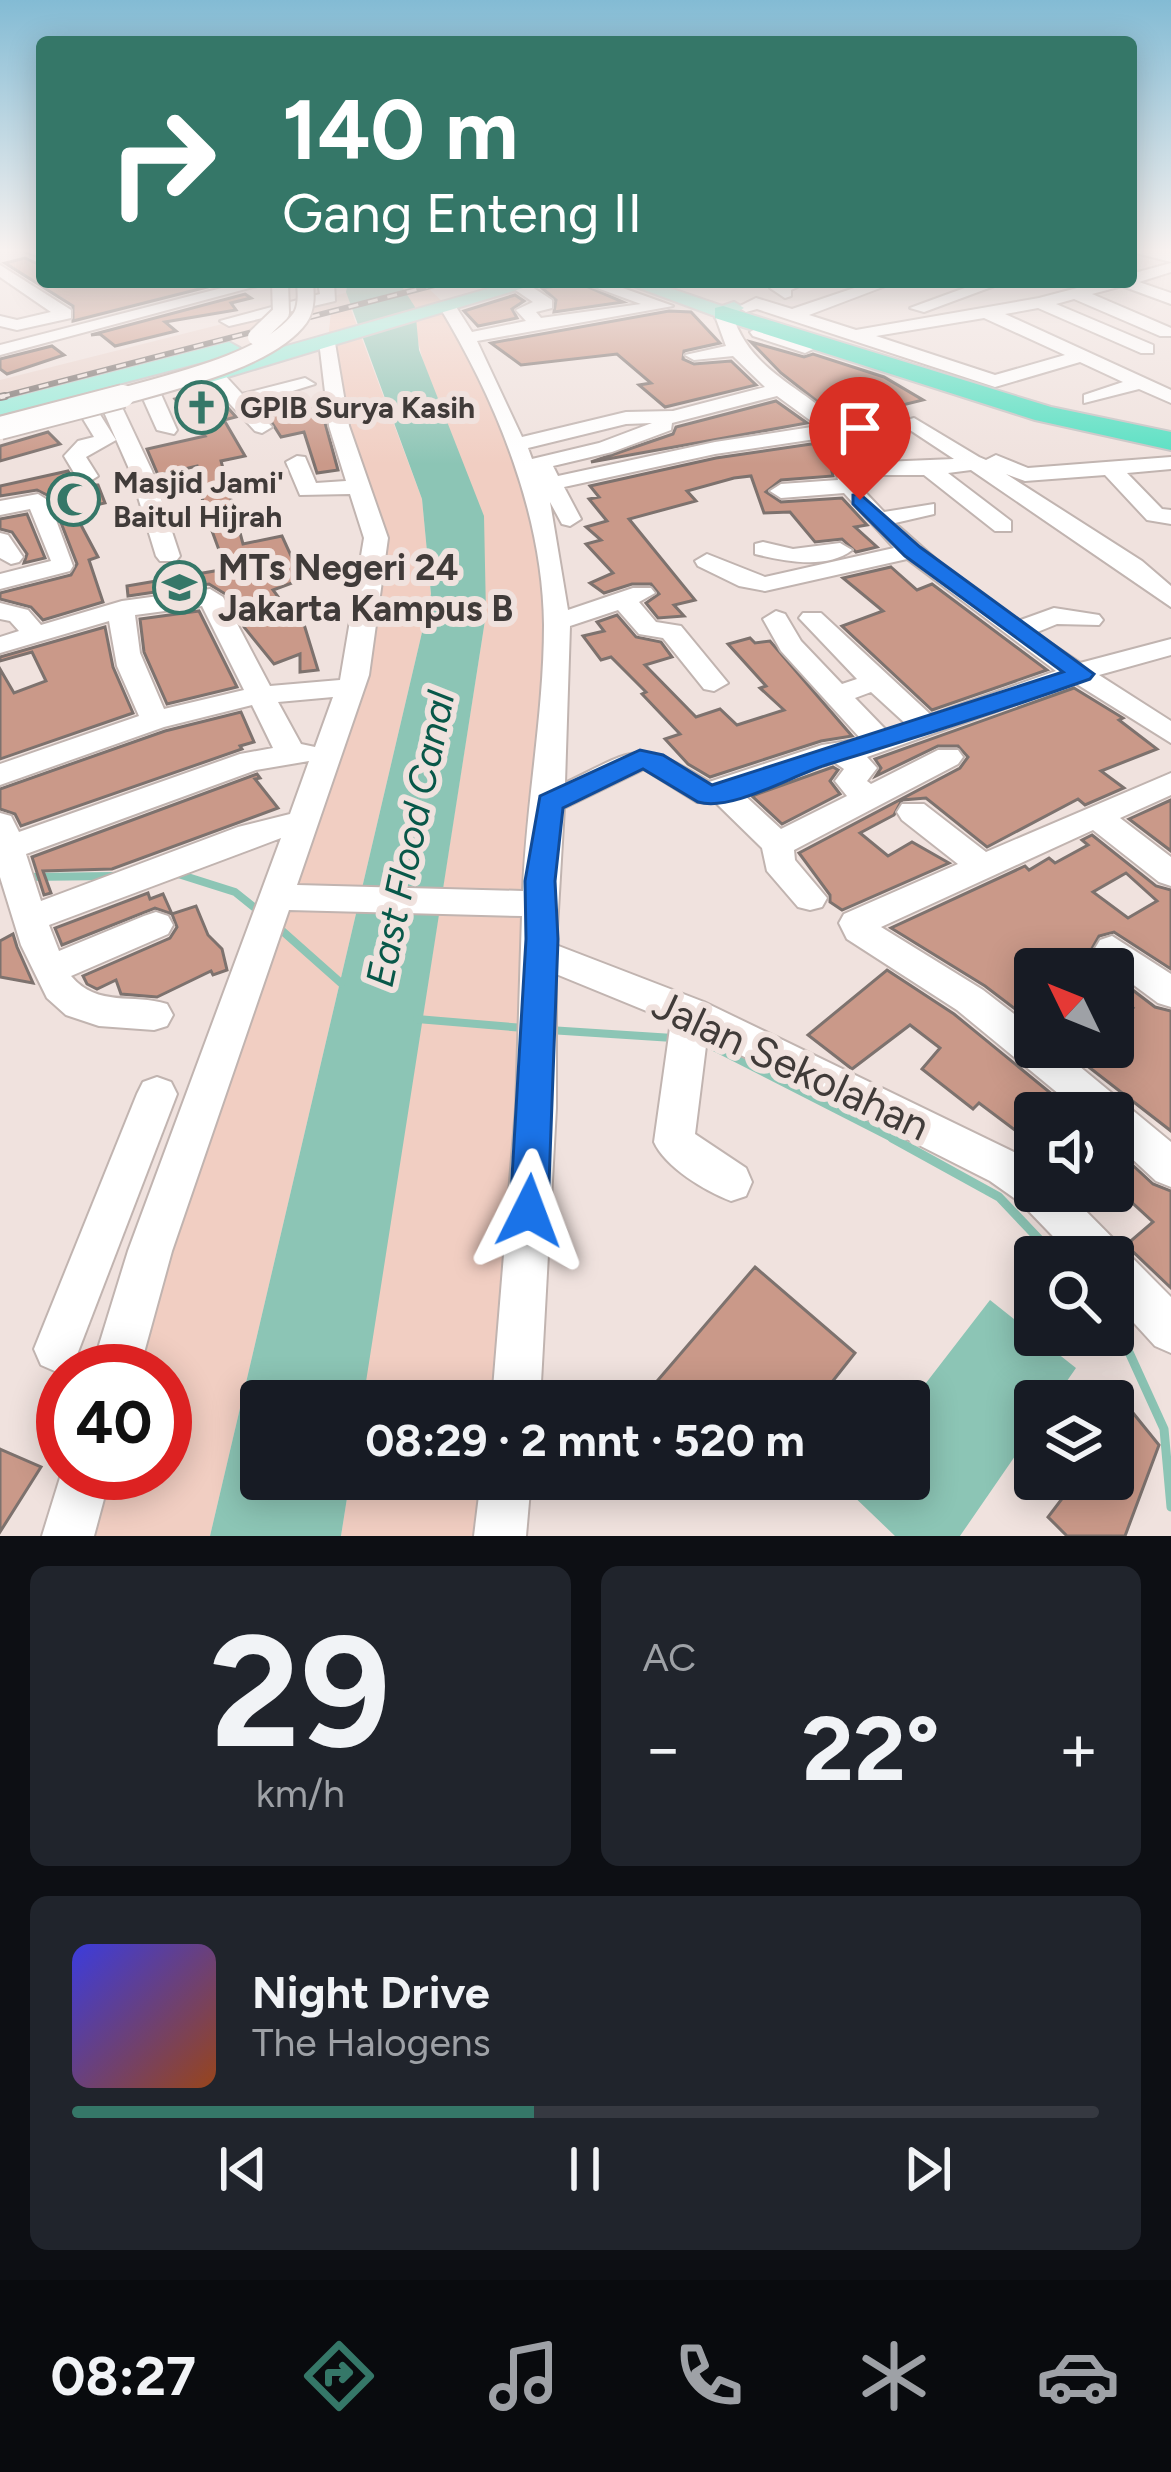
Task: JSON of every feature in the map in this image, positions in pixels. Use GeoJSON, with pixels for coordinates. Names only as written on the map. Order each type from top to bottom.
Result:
{"type":"FeatureCollection","features":[{"type":"Feature","properties":{"kind":"highway"},"geometry":{"type":"LineString","coordinates":[[771,321],[818,342],[1045,414],[1171,441]]}},
{"type":"Feature","properties":{"kind":"highway"},"geometry":{"type":"LineString","coordinates":[[786,321],[947,373],[1171,431]]}},
{"type":"Feature","properties":{"kind":"main road"},"geometry":{"type":"LineString","coordinates":[[0,427],[150,392],[380,321]]}},
{"type":"Feature","properties":{"kind":"main road"},"geometry":{"type":"LineString","coordinates":[[0,408],[330,335]]}},
{"type":"Feature","properties":{"kind":"street"},"geometry":{"type":"LineString","coordinates":[[0,350],[116,321]]}},
{"type":"Feature","properties":{"kind":"street"},"geometry":{"type":"LineString","coordinates":[[0,427],[240,346],[275,321]]}},
{"type":"Feature","properties":{"kind":"street"},"geometry":{"type":"LineString","coordinates":[[0,427],[202,371],[266,345],[299,321]]}},
{"type":"Feature","properties":{"kind":"street"},"geometry":{"type":"LineString","coordinates":[[450,321],[467,338],[527,444],[556,622],[550,802],[530,904],[540,971],[518,1380]]}},
{"type":"Feature","properties":{"kind":"street"},"geometry":{"type":"LineString","coordinates":[[467,338],[555,321]]}},
{"type":"Feature","properties":{"kind":"street"},"geometry":{"type":"LineString","coordinates":[[732,321],[736,350],[778,390],[835,430],[852,477],[879,520],[1018,630],[1171,734]]}},
{"type":"Feature","properties":{"kind":"street"},"geometry":{"type":"LineString","coordinates":[[810,321],[995,381],[1084,355]]}},
{"type":"Feature","properties":{"kind":"street"},"geometry":{"type":"LineString","coordinates":[[854,334],[898,321]]}},
{"type":"Feature","properties":{"kind":"street"},"geometry":{"type":"LineString","coordinates":[[1006,321],[1084,355],[1114,360],[1171,355]]}},
{"type":"Feature","properties":{"kind":"street"},"geometry":{"type":"LineString","coordinates":[[1081,321],[1141,347],[1114,360]]}},
{"type":"Feature","properties":{"kind":"street"},"geometry":{"type":"LineString","coordinates":[[1139,321],[1166,332]]}},
{"type":"Feature","properties":{"kind":"street"},"geometry":{"type":"LineString","coordinates":[[759,332],[806,348],[818,342]]}},
{"type":"Feature","properties":{"kind":"street"},"geometry":{"type":"LineString","coordinates":[[123,1344],[150,1251],[264,938],[289,897],[324,753],[350,687],[376,538],[339,426],[330,335]]}},
{"type":"Feature","properties":{"kind":"street"},"geometry":{"type":"LineString","coordinates":[[694,355],[736,350]]}},
{"type":"Feature","properties":{"kind":"street"},"geometry":{"type":"LineString","coordinates":[[1114,360],[1171,397]]}},
{"type":"Feature","properties":{"kind":"street"},"geometry":{"type":"LineString","coordinates":[[213,374],[262,427]]}},
{"type":"Feature","properties":{"kind":"street"},"geometry":{"type":"LineString","coordinates":[[1091,399],[1142,382]]}},
{"type":"Feature","properties":{"kind":"street"},"geometry":{"type":"LineString","coordinates":[[238,401],[305,384]]}},
{"type":"Feature","properties":{"kind":"street"},"geometry":{"type":"LineString","coordinates":[[527,444],[626,418],[673,417],[778,390]]}},
{"type":"Feature","properties":{"kind":"street"},"geometry":{"type":"LineString","coordinates":[[150,392],[167,430]]}},
{"type":"Feature","properties":{"kind":"street"},"geometry":{"type":"LineString","coordinates":[[87,409],[95,442],[152,501]]}},
{"type":"Feature","properties":{"kind":"street"},"geometry":{"type":"LineString","coordinates":[[87,409],[152,501],[168,556]]}},
{"type":"Feature","properties":{"kind":"street"},"geometry":{"type":"LineString","coordinates":[[570,519],[540,463],[649,433],[673,417]]}},
{"type":"Feature","properties":{"kind":"street"},"geometry":{"type":"LineString","coordinates":[[914,424],[1133,566],[1171,599]]}},
{"type":"Feature","properties":{"kind":"street"},"geometry":{"type":"LineString","coordinates":[[550,484],[715,448],[835,430]]}},
{"type":"Feature","properties":{"kind":"street"},"geometry":{"type":"LineString","coordinates":[[87,476],[75,456],[95,442]]}},
{"type":"Feature","properties":{"kind":"street"},"geometry":{"type":"LineString","coordinates":[[527,444],[555,460]]}},
{"type":"Feature","properties":{"kind":"street"},"geometry":{"type":"LineString","coordinates":[[782,490],[989,459],[1025,475],[1171,464]]}},
{"type":"Feature","properties":{"kind":"street"},"geometry":{"type":"LineString","coordinates":[[297,462],[308,490],[360,487]]}},
{"type":"Feature","properties":{"kind":"street"},"geometry":{"type":"LineString","coordinates":[[1110,468],[1155,515],[1171,517]]}},
{"type":"Feature","properties":{"kind":"street"},"geometry":{"type":"LineString","coordinates":[[929,469],[1004,526]]}},
{"type":"Feature","properties":{"kind":"street"},"geometry":{"type":"LineString","coordinates":[[0,508],[38,501],[63,561],[62,566],[0,582]]}},
{"type":"Feature","properties":{"kind":"street"},"geometry":{"type":"LineString","coordinates":[[879,520],[926,509]]}},
{"type":"Feature","properties":{"kind":"street"},"geometry":{"type":"LineString","coordinates":[[763,549],[793,556],[906,545]]}},
{"type":"Feature","properties":{"kind":"street"},"geometry":{"type":"LineString","coordinates":[[707,561],[765,584],[906,545]]}},
{"type":"Feature","properties":{"kind":"street"},"geometry":{"type":"LineString","coordinates":[[556,622],[632,596],[648,628],[672,632],[714,683]]}},
{"type":"Feature","properties":{"kind":"street"},"geometry":{"type":"LineString","coordinates":[[0,645],[122,609],[210,597],[290,752]]}},
{"type":"Feature","properties":{"kind":"street"},"geometry":{"type":"LineString","coordinates":[[122,609],[120,636],[127,662],[155,720]]}},
{"type":"Feature","properties":{"kind":"street"},"geometry":{"type":"LineString","coordinates":[[0,611],[19,615],[35,634]]}},
{"type":"Feature","properties":{"kind":"street"},"geometry":{"type":"LineString","coordinates":[[1018,630],[1054,616],[1090,620]]}},
{"type":"Feature","properties":{"kind":"street"},"geometry":{"type":"LineString","coordinates":[[812,618],[926,726]]}},
{"type":"Feature","properties":{"kind":"street"},"geometry":{"type":"LineString","coordinates":[[776,619],[790,645],[879,740]]}},
{"type":"Feature","properties":{"kind":"street"},"geometry":{"type":"LineString","coordinates":[[843,754],[1171,647]]}},
{"type":"Feature","properties":{"kind":"street"},"geometry":{"type":"LineString","coordinates":[[838,694],[876,682]]}},
{"type":"Feature","properties":{"kind":"street"},"geometry":{"type":"LineString","coordinates":[[0,776],[155,720],[260,695],[350,687]]}},
{"type":"Feature","properties":{"kind":"street"},"geometry":{"type":"LineString","coordinates":[[15,870],[250,761],[290,752],[324,753]]}},
{"type":"Feature","properties":{"kind":"street"},"geometry":{"type":"LineString","coordinates":[[550,802],[640,759],[653,761],[708,795],[832,752],[843,754],[862,769],[850,781],[866,798]]}},
{"type":"Feature","properties":{"kind":"street"},"geometry":{"type":"LineString","coordinates":[[778,845],[948,757]]}},
{"type":"Feature","properties":{"kind":"street"},"geometry":{"type":"LineString","coordinates":[[1085,1092],[970,1000],[859,930],[856,923],[860,917],[1171,783]]}},
{"type":"Feature","properties":{"kind":"street"},"geometry":{"type":"LineString","coordinates":[[720,789],[778,845],[779,863],[810,898]]}},
{"type":"Feature","properties":{"kind":"street"},"geometry":{"type":"LineString","coordinates":[[913,812],[982,867]]}},
{"type":"Feature","properties":{"kind":"street"},"geometry":{"type":"LineString","coordinates":[[1097,817],[1171,874]]}},
{"type":"Feature","properties":{"kind":"street"},"geometry":{"type":"LineString","coordinates":[[15,870],[122,882],[305,821]]}},
{"type":"Feature","properties":{"kind":"street"},"geometry":{"type":"LineString","coordinates":[[15,870],[62,993],[76,1004],[154,1016]]}},
{"type":"Feature","properties":{"kind":"street"},"geometry":{"type":"LineString","coordinates":[[289,897],[530,904]]}},
{"type":"Feature","properties":{"kind":"street"},"geometry":{"type":"LineString","coordinates":[[51,970],[156,925]]}},
{"type":"Feature","properties":{"kind":"street"},"geometry":{"type":"LineString","coordinates":[[1134,966],[1171,993]]}},
{"type":"Feature","properties":{"kind":"street","name":"Jalan Sekolahan"},"geometry":{"type":"LineString","coordinates":[[540,971],[1014,1174]]}},
{"type":"Feature","properties":{"kind":"street"},"geometry":{"type":"LineString","coordinates":[[688,1032],[674,1142],[731,1182]]}},
{"type":"Feature","properties":{"kind":"street"},"geometry":{"type":"LineString","coordinates":[[59,1344],[157,1094]]}},
{"type":"Feature","properties":{"kind":"street"},"geometry":{"type":"LineString","coordinates":[[1134,1134],[1171,1168]]}},
{"type":"Feature","properties":{"kind":"street","name":"Jalan Sekolahan"},"geometry":{"type":"LineString","coordinates":[[1058,1212],[1082,1236]]}},
{"type":"Feature","properties":{"kind":"street"},"geometry":{"type":"LineString","coordinates":[[92,1250],[150,1251]]}},
{"type":"Feature","properties":{"kind":"street"},"geometry":{"type":"LineString","coordinates":[[1134,1290],[1171,1330]]}},
{"type":"Feature","properties":{"kind":"street"},"geometry":{"type":"LineString","coordinates":[[68,1536],[78,1500]]}},
{"type":"Feature","properties":{"kind":"street"},"geometry":{"type":"LineString","coordinates":[[500,1536],[504,1500]]}},
{"type":"Feature","properties":{"kind":"shaded area"},"geometry":{"type":"Polygon","coordinates":[[[235,321],[296,321],[0,397],[0,380],[235,321]]]}},
{"type":"Feature","properties":{"kind":"shaded area"},"geometry":{"type":"Polygon","coordinates":[[[330,321],[355,321],[422,499],[431,594],[247,1380],[240,1380],[240,1408],[210,1536],[68,1536],[78,1500],[192,1500],[192,1344],[124,1344],[355,676],[376,538],[328,341],[330,321]]]}},
{"type":"Feature","properties":{"kind":"shaded area"},"geometry":{"type":"Polygon","coordinates":[[[413,321],[454,321],[536,491],[557,622],[517,1380],[365,1380],[486,614],[413,321]]]}},
{"type":"Feature","properties":{"kind":"shaded area"},"geometry":{"type":"Polygon","coordinates":[[[347,1500],[504,1500],[500,1536],[341,1536],[347,1500]]]}},
{"type":"Feature","properties":{"kind":"water","name":"East Flood Canal"},"geometry":{"type":"Polygon","coordinates":[[[357,321],[416,321],[419,350],[484,516],[486,614],[366,1380],[247,1380],[431,594],[422,499],[357,321]]]}},
{"type":"Feature","properties":{"kind":"water"},"geometry":{"type":"Polygon","coordinates":[[[990,1300],[1014,1319],[1014,1356],[1061,1356],[1076,1368],[1068,1380],[1014,1380],[1014,1458],[960,1536],[895,1536],[858,1500],[930,1500],[928,1380],[990,1300]]]}},
{"type":"Feature","properties":{"kind":"water"},"geometry":{"type":"Polygon","coordinates":[[[240,1408],[240,1500],[347,1500],[341,1536],[210,1536],[240,1408]]]}},
{"type":"Feature","properties":{"kind":"building"},"geometry":{"type":"Polygon","coordinates":[[[145,321],[173,321],[165,322],[176,331],[115,346],[100,334],[91,335],[145,321]]]}},
{"type":"Feature","properties":{"kind":"building"},"geometry":{"type":"Polygon","coordinates":[[[615,321],[699,321],[720,343],[684,351],[683,359],[694,364],[731,361],[756,385],[665,407],[639,385],[651,383],[617,354],[521,365],[491,343],[615,321]]]}},
{"type":"Feature","properties":{"kind":"building"},"geometry":{"type":"Polygon","coordinates":[[[751,342],[804,357],[813,354],[884,377],[923,400],[841,420],[781,373],[751,342]]]}},
{"type":"Feature","properties":{"kind":"building"},"geometry":{"type":"Polygon","coordinates":[[[52,346],[64,355],[7,374],[0,369],[0,359],[52,346]]]}},
{"type":"Feature","properties":{"kind":"building"},"geometry":{"type":"Polygon","coordinates":[[[203,393],[211,403],[221,400],[236,417],[224,420],[245,456],[221,461],[243,544],[282,536],[293,560],[311,576],[273,590],[291,614],[303,621],[318,670],[300,672],[300,654],[274,664],[244,627],[227,595],[209,584],[128,596],[127,586],[226,569],[204,509],[197,466],[158,475],[147,449],[205,436],[175,399],[203,393]]]}},
{"type":"Feature","properties":{"kind":"building"},"geometry":{"type":"Polygon","coordinates":[[[776,401],[807,423],[591,462],[673,434],[676,427],[776,401]]]}},
{"type":"Feature","properties":{"kind":"building"},"geometry":{"type":"Polygon","coordinates":[[[314,405],[324,419],[338,470],[317,473],[304,432],[281,437],[267,415],[314,405]]]}},
{"type":"Feature","properties":{"kind":"building"},"geometry":{"type":"Polygon","coordinates":[[[48,432],[60,444],[0,461],[0,446],[48,432]]]}},
{"type":"Feature","properties":{"kind":"building"},"geometry":{"type":"Polygon","coordinates":[[[825,442],[833,476],[781,480],[766,492],[781,502],[842,498],[867,525],[855,527],[877,547],[856,552],[842,539],[815,542],[790,512],[764,513],[751,476],[734,478],[687,491],[696,501],[629,519],[695,600],[674,605],[684,616],[658,618],[646,603],[659,594],[651,584],[604,593],[590,583],[613,573],[586,544],[601,540],[586,527],[607,521],[589,499],[599,497],[590,486],[716,458],[825,442]]]}},
{"type":"Feature","properties":{"kind":"building"},"geometry":{"type":"Polygon","coordinates":[[[68,471],[78,485],[98,485],[105,503],[73,510],[98,557],[89,560],[103,602],[43,620],[31,607],[0,599],[0,593],[71,575],[77,564],[51,497],[37,490],[0,496],[0,486],[68,471]]]}},
{"type":"Feature","properties":{"kind":"building"},"geometry":{"type":"Polygon","coordinates":[[[27,514],[45,558],[24,563],[27,554],[12,532],[0,529],[0,519],[27,514]]]}},
{"type":"Feature","properties":{"kind":"building"},"geometry":{"type":"Polygon","coordinates":[[[891,567],[917,590],[932,584],[1047,670],[932,710],[842,626],[883,611],[843,578],[891,567]]]}},
{"type":"Feature","properties":{"kind":"building"},"geometry":{"type":"Polygon","coordinates":[[[199,611],[237,687],[167,704],[144,652],[140,619],[199,611]]]}},
{"type":"Feature","properties":{"kind":"building"},"geometry":{"type":"Polygon","coordinates":[[[617,615],[636,637],[661,642],[672,657],[645,665],[696,717],[720,709],[737,725],[784,710],[760,688],[766,686],[728,644],[750,638],[755,643],[770,641],[852,736],[821,741],[710,777],[688,764],[665,739],[680,734],[642,694],[646,692],[611,657],[601,660],[583,636],[604,631],[597,622],[617,615]]]}},
{"type":"Feature","properties":{"kind":"building"},"geometry":{"type":"Polygon","coordinates":[[[105,627],[113,667],[133,713],[0,759],[0,669],[14,693],[46,681],[32,652],[0,661],[0,657],[105,627]]]}},
{"type":"Feature","properties":{"kind":"building"},"geometry":{"type":"Polygon","coordinates":[[[1074,688],[1123,718],[1119,720],[1157,749],[1101,771],[1124,788],[1085,805],[1078,799],[987,847],[926,798],[902,800],[894,815],[860,833],[888,856],[912,842],[949,863],[842,910],[830,902],[830,895],[799,853],[960,768],[968,757],[958,746],[938,746],[876,776],[881,768],[875,759],[1074,688]]]}},
{"type":"Feature","properties":{"kind":"building"},"geometry":{"type":"Polygon","coordinates":[[[241,712],[254,742],[240,746],[242,749],[21,826],[15,814],[0,809],[0,789],[165,731],[241,712]]]}},
{"type":"Feature","properties":{"kind":"building"},"geometry":{"type":"Polygon","coordinates":[[[833,767],[838,770],[830,781],[840,794],[782,824],[752,796],[833,767]]]}},
{"type":"Feature","properties":{"kind":"building"},"geometry":{"type":"Polygon","coordinates":[[[257,774],[260,778],[255,779],[278,808],[112,869],[43,871],[51,893],[44,895],[32,857],[257,774]]]}},
{"type":"Feature","properties":{"kind":"building"},"geometry":{"type":"Polygon","coordinates":[[[1171,800],[1171,851],[1129,819],[1171,800]]]}},
{"type":"Feature","properties":{"kind":"building"},"geometry":{"type":"Polygon","coordinates":[[[1092,835],[1156,886],[1171,890],[1171,969],[1114,932],[1099,936],[1092,948],[1014,948],[1014,1008],[891,928],[1025,866],[1029,870],[1049,858],[1055,863],[1088,845],[1082,840],[1092,835]],[[1126,873],[1093,892],[1128,918],[1157,901],[1126,873]]]}},
{"type":"Feature","properties":{"kind":"building"},"geometry":{"type":"Polygon","coordinates":[[[148,893],[150,899],[163,894],[172,914],[155,908],[62,945],[55,928],[148,893]]]}},
{"type":"Feature","properties":{"kind":"building"},"geometry":{"type":"Polygon","coordinates":[[[196,906],[208,935],[222,949],[227,970],[213,975],[211,971],[157,997],[121,994],[116,980],[97,989],[87,984],[83,976],[170,938],[177,927],[172,914],[196,906]]]}},
{"type":"Feature","properties":{"kind":"building"},"geometry":{"type":"Polygon","coordinates":[[[13,934],[33,983],[0,977],[0,941],[13,934]]]}},
{"type":"Feature","properties":{"kind":"building"},"geometry":{"type":"Polygon","coordinates":[[[887,970],[954,1014],[1014,1063],[1014,1068],[1049,1092],[1014,1092],[1014,1129],[979,1103],[973,1109],[922,1069],[940,1048],[910,1025],[852,1069],[808,1035],[887,970]]]}},
{"type":"Feature","properties":{"kind":"building"},"geometry":{"type":"Polygon","coordinates":[[[1134,991],[1155,1007],[1171,1011],[1171,1131],[1134,1102],[1134,1092],[1121,1092],[1090,1068],[1134,1068],[1134,991]]]}},
{"type":"Feature","properties":{"kind":"building"},"geometry":{"type":"Polygon","coordinates":[[[1134,1166],[1153,1184],[1171,1191],[1171,1288],[1134,1253],[1134,1238],[1153,1222],[1134,1204],[1134,1166]]]}},
{"type":"Feature","properties":{"kind":"building"},"geometry":{"type":"Polygon","coordinates":[[[755,1267],[855,1353],[834,1380],[658,1380],[755,1267]]]}},
{"type":"Feature","properties":{"kind":"building"},"geometry":{"type":"Polygon","coordinates":[[[1134,1414],[1159,1445],[1125,1536],[1067,1536],[1048,1517],[1061,1500],[1134,1500],[1134,1414]]]}},
{"type":"Feature","properties":{"kind":"building"},"geometry":{"type":"Polygon","coordinates":[[[0,1449],[36,1465],[36,1475],[0,1532],[0,1449]]]}},
{"type":"Feature","properties":{"kind":"waterway"},"geometry":{"type":"LineString","coordinates":[[175,873],[235,892],[260,912]]}},
{"type":"Feature","properties":{"kind":"waterway"},"geometry":{"type":"LineString","coordinates":[[25,877],[114,876]]}},
{"type":"Feature","properties":{"kind":"waterway","name":"East Flood Canal"},"geometry":{"type":"LineString","coordinates":[[279,928],[341,983]]}},
{"type":"Feature","properties":{"kind":"waterway"},"geometry":{"type":"LineString","coordinates":[[417,1019],[524,1028]]}},
{"type":"Feature","properties":{"kind":"waterway"},"geometry":{"type":"LineString","coordinates":[[549,1030],[673,1038]]}},
{"type":"Feature","properties":{"kind":"waterway"},"geometry":{"type":"LineString","coordinates":[[704,1042],[898,1141]]}},
{"type":"Feature","properties":{"kind":"waterway"},"geometry":{"type":"LineString","coordinates":[[892,1138],[999,1197],[1036,1236]]}},
{"type":"Feature","properties":{"kind":"waterway"},"geometry":{"type":"LineString","coordinates":[[1131,1356],[1164,1429],[1171,1507]]}},
{"type":"Feature","properties":{"kind":"railway"},"geometry":{"type":"LineString","coordinates":[[5,396],[0,397],[296,321]]}},
{"type":"Feature","properties":{"kind":"place","name":"GPIB Surya Kasih"},"geometry":{"type":"Point","coordinates":[201,407]}},
{"type":"Feature","properties":{"kind":"place","name":"Masjid Jami' Baitul Hijrah"},"geometry":{"type":"Point","coordinates":[74,499]}},
{"type":"Feature","properties":{"kind":"place","name":"MTs Negeri 24 Jakarta Kampus B"},"geometry":{"type":"Point","coordinates":[179,588]}},
{"type":"Feature","properties":{"kind":"route"},"geometry":{"type":"LineString","coordinates":[[529,1211],[542,939],[540,881],[550,802],[640,759],[653,761],[708,795],[738,788],[832,752],[843,754],[892,739],[1082,674],[912,551],[860,500]]}}]}
